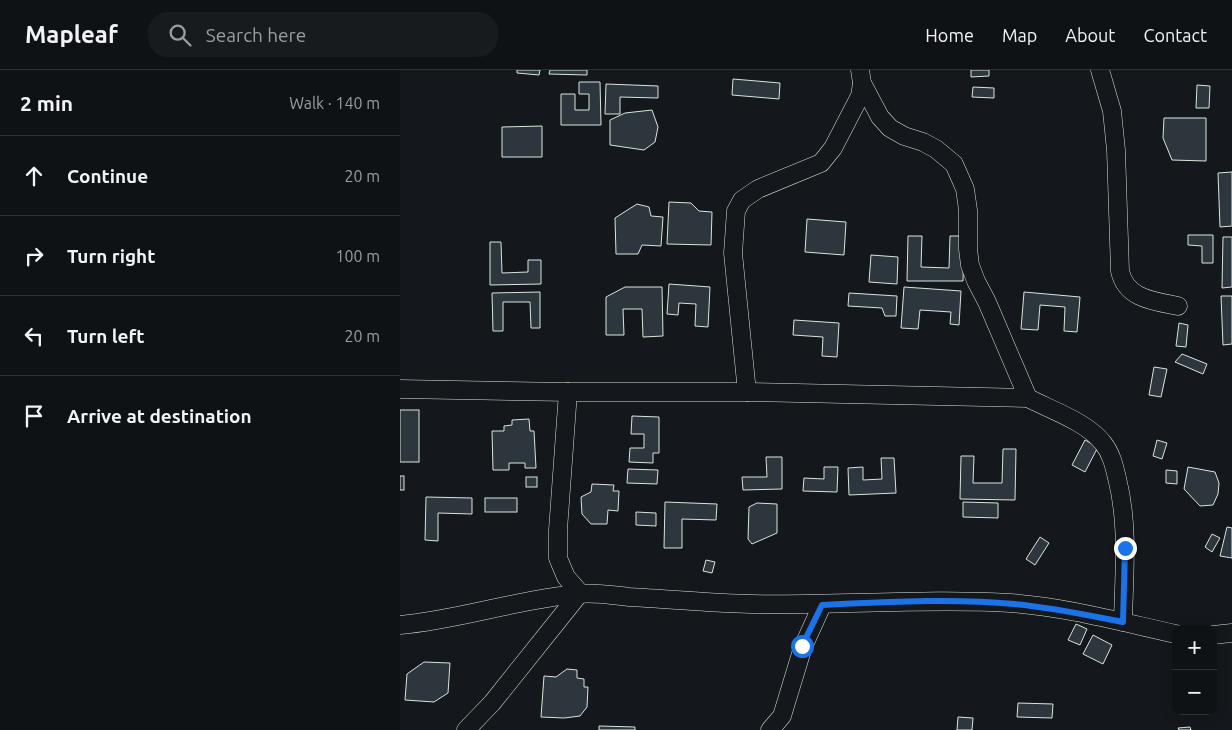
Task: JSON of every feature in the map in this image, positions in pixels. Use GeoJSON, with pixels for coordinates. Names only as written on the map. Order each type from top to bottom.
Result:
{"type":"FeatureCollection","features":[{"type":"Feature","properties":{"kind":"street"},"geometry":{"type":"LineString","coordinates":[[1100,70],[1112,111],[1116,150],[1120,271],[1122,281],[1132,292],[1148,300],[1178,306]]}},
{"type":"Feature","properties":{"kind":"street"},"geometry":{"type":"LineString","coordinates":[[748,392],[733,253],[736,211],[742,200],[758,189],[821,163],[833,148],[860,96],[861,77]]}},
{"type":"Feature","properties":{"kind":"street"},"geometry":{"type":"LineString","coordinates":[[861,77],[880,117],[890,128],[904,136],[930,146],[954,164],[965,189],[968,210],[970,266],[988,302],[1028,398]]}},
{"type":"Feature","properties":{"kind":"street"},"geometry":{"type":"LineString","coordinates":[[400,389],[568,392],[748,392],[1028,398],[1087,428],[1103,443],[1113,460],[1125,519],[1123,622]]}},
{"type":"Feature","properties":{"kind":"street"},"geometry":{"type":"LineString","coordinates":[[568,392],[558,530],[558,558],[566,577],[580,593]]}},
{"type":"Feature","properties":{"kind":"street"},"geometry":{"type":"LineString","coordinates":[[466,730],[492,703],[580,593]]}},
{"type":"Feature","properties":{"kind":"street"},"geometry":{"type":"LineString","coordinates":[[400,625],[580,593],[747,604],[822,605],[996,602],[1042,606],[1172,633]]}},
{"type":"Feature","properties":{"kind":"street"},"geometry":{"type":"LineString","coordinates":[[770,730],[782,716],[802,646],[822,605]]}},
{"type":"Feature","properties":{"kind":"street"},"geometry":{"type":"LineString","coordinates":[[1217,635],[1232,633]]}},
{"type":"Feature","properties":{"kind":"building"},"geometry":{"type":"Polygon","coordinates":[[[517,70],[540,70],[539,75],[517,73],[517,70]]]}},
{"type":"Feature","properties":{"kind":"building"},"geometry":{"type":"Polygon","coordinates":[[[550,70],[587,70],[587,75],[549,74],[550,70]]]}},
{"type":"Feature","properties":{"kind":"building"},"geometry":{"type":"Polygon","coordinates":[[[971,70],[989,70],[989,76],[971,77],[971,70]]]}},
{"type":"Feature","properties":{"kind":"building"},"geometry":{"type":"Polygon","coordinates":[[[733,79],[780,83],[779,99],[732,95],[733,79]]]}},
{"type":"Feature","properties":{"kind":"building"},"geometry":{"type":"Polygon","coordinates":[[[579,82],[600,82],[601,125],[561,125],[561,94],[575,94],[575,110],[589,110],[589,94],[579,94],[579,82]]]}},
{"type":"Feature","properties":{"kind":"building"},"geometry":{"type":"Polygon","coordinates":[[[606,84],[658,86],[658,98],[620,97],[620,114],[605,114],[606,84]]]}},
{"type":"Feature","properties":{"kind":"building"},"geometry":{"type":"Polygon","coordinates":[[[1197,85],[1210,86],[1209,108],[1196,108],[1197,85]]]}},
{"type":"Feature","properties":{"kind":"building"},"geometry":{"type":"Polygon","coordinates":[[[973,87],[994,88],[994,98],[972,97],[973,87]]]}},
{"type":"Feature","properties":{"kind":"building"},"geometry":{"type":"Polygon","coordinates":[[[652,110],[658,127],[655,142],[644,150],[610,145],[610,120],[625,113],[652,110]]]}},
{"type":"Feature","properties":{"kind":"building"},"geometry":{"type":"Polygon","coordinates":[[[1164,118],[1206,118],[1206,161],[1172,160],[1163,138],[1164,118]]]}},
{"type":"Feature","properties":{"kind":"building"},"geometry":{"type":"Polygon","coordinates":[[[542,126],[542,157],[502,157],[502,127],[542,126]]]}},
{"type":"Feature","properties":{"kind":"building"},"geometry":{"type":"Polygon","coordinates":[[[1232,172],[1232,226],[1220,227],[1218,173],[1232,172]]]}},
{"type":"Feature","properties":{"kind":"building"},"geometry":{"type":"Polygon","coordinates":[[[669,202],[691,203],[699,211],[712,212],[711,245],[667,244],[669,202]]]}},
{"type":"Feature","properties":{"kind":"building"},"geometry":{"type":"Polygon","coordinates":[[[637,204],[649,207],[651,216],[663,217],[661,246],[642,245],[638,254],[616,254],[615,218],[637,204]]]}},
{"type":"Feature","properties":{"kind":"building"},"geometry":{"type":"Polygon","coordinates":[[[807,219],[846,222],[844,255],[805,252],[807,219]]]}},
{"type":"Feature","properties":{"kind":"building"},"geometry":{"type":"Polygon","coordinates":[[[1188,235],[1213,235],[1213,263],[1202,263],[1202,246],[1188,245],[1188,235]]]}},
{"type":"Feature","properties":{"kind":"building"},"geometry":{"type":"Polygon","coordinates":[[[908,236],[922,236],[921,267],[949,268],[950,236],[964,236],[963,281],[907,281],[908,236]]]}},
{"type":"Feature","properties":{"kind":"building"},"geometry":{"type":"Polygon","coordinates":[[[1223,237],[1232,237],[1232,287],[1222,288],[1223,237]]]}},
{"type":"Feature","properties":{"kind":"building"},"geometry":{"type":"Polygon","coordinates":[[[490,242],[501,242],[502,273],[528,272],[528,260],[541,260],[541,284],[490,285],[490,242]]]}},
{"type":"Feature","properties":{"kind":"building"},"geometry":{"type":"Polygon","coordinates":[[[871,255],[898,257],[897,284],[869,282],[871,255]]]}},
{"type":"Feature","properties":{"kind":"building"},"geometry":{"type":"Polygon","coordinates":[[[669,284],[710,287],[708,327],[695,326],[696,304],[679,303],[678,315],[667,314],[669,284]]]}},
{"type":"Feature","properties":{"kind":"building"},"geometry":{"type":"Polygon","coordinates":[[[625,287],[662,287],[663,336],[643,337],[642,309],[623,309],[624,335],[606,335],[606,297],[625,287]]]}},
{"type":"Feature","properties":{"kind":"building"},"geometry":{"type":"Polygon","coordinates":[[[904,287],[961,291],[959,325],[950,324],[951,312],[920,310],[918,329],[901,328],[904,287]]]}},
{"type":"Feature","properties":{"kind":"building"},"geometry":{"type":"Polygon","coordinates":[[[540,292],[540,328],[531,328],[530,302],[503,302],[503,331],[493,331],[492,293],[540,292]]]}},
{"type":"Feature","properties":{"kind":"building"},"geometry":{"type":"Polygon","coordinates":[[[1024,292],[1080,297],[1077,332],[1064,331],[1065,307],[1040,305],[1038,330],[1021,329],[1024,292]]]}},
{"type":"Feature","properties":{"kind":"building"},"geometry":{"type":"Polygon","coordinates":[[[849,293],[897,296],[896,316],[885,316],[882,308],[848,306],[849,293]]]}},
{"type":"Feature","properties":{"kind":"building"},"geometry":{"type":"Polygon","coordinates":[[[1221,296],[1232,296],[1232,344],[1223,345],[1221,296]]]}},
{"type":"Feature","properties":{"kind":"building"},"geometry":{"type":"Polygon","coordinates":[[[794,320],[839,323],[837,357],[822,356],[823,337],[793,335],[794,320]]]}},
{"type":"Feature","properties":{"kind":"building"},"geometry":{"type":"Polygon","coordinates":[[[1179,323],[1188,325],[1186,347],[1176,346],[1179,323]]]}},
{"type":"Feature","properties":{"kind":"building"},"geometry":{"type":"Polygon","coordinates":[[[1182,354],[1207,364],[1203,374],[1175,362],[1182,354]]]}},
{"type":"Feature","properties":{"kind":"building"},"geometry":{"type":"Polygon","coordinates":[[[1154,367],[1167,369],[1161,397],[1149,395],[1154,367]]]}},
{"type":"Feature","properties":{"kind":"building"},"geometry":{"type":"Polygon","coordinates":[[[400,410],[419,410],[419,462],[400,462],[400,410]]]}},
{"type":"Feature","properties":{"kind":"building"},"geometry":{"type":"Polygon","coordinates":[[[632,416],[659,417],[659,453],[653,453],[653,463],[629,462],[630,448],[644,448],[644,434],[631,434],[632,416]]]}},
{"type":"Feature","properties":{"kind":"building"},"geometry":{"type":"Polygon","coordinates":[[[529,419],[530,431],[534,431],[536,468],[525,468],[525,463],[509,463],[509,470],[493,470],[492,431],[504,431],[504,426],[512,425],[512,420],[529,419]]]}},
{"type":"Feature","properties":{"kind":"building"},"geometry":{"type":"Polygon","coordinates":[[[1085,440],[1098,447],[1085,472],[1072,465],[1085,440]]]}},
{"type":"Feature","properties":{"kind":"building"},"geometry":{"type":"Polygon","coordinates":[[[1157,440],[1167,443],[1162,459],[1153,456],[1157,440]]]}},
{"type":"Feature","properties":{"kind":"building"},"geometry":{"type":"Polygon","coordinates":[[[1003,449],[1016,449],[1015,500],[960,499],[961,456],[974,456],[973,483],[1002,483],[1003,449]]]}},
{"type":"Feature","properties":{"kind":"building"},"geometry":{"type":"Polygon","coordinates":[[[766,457],[782,457],[782,489],[743,490],[742,477],[767,477],[766,457]]]}},
{"type":"Feature","properties":{"kind":"building"},"geometry":{"type":"Polygon","coordinates":[[[881,458],[894,458],[896,493],[849,495],[848,468],[863,467],[863,480],[882,479],[881,458]]]}},
{"type":"Feature","properties":{"kind":"building"},"geometry":{"type":"Polygon","coordinates":[[[824,467],[838,467],[837,492],[803,491],[804,478],[824,479],[824,467]]]}},
{"type":"Feature","properties":{"kind":"building"},"geometry":{"type":"Polygon","coordinates":[[[1188,467],[1215,472],[1219,483],[1218,494],[1213,505],[1200,506],[1184,489],[1188,467]]]}},
{"type":"Feature","properties":{"kind":"building"},"geometry":{"type":"Polygon","coordinates":[[[628,469],[658,470],[657,484],[627,483],[628,469]]]}},
{"type":"Feature","properties":{"kind":"building"},"geometry":{"type":"Polygon","coordinates":[[[1166,470],[1177,471],[1177,484],[1166,483],[1166,470]]]}},
{"type":"Feature","properties":{"kind":"building"},"geometry":{"type":"Polygon","coordinates":[[[400,476],[404,476],[404,490],[400,490],[400,476]]]}},
{"type":"Feature","properties":{"kind":"building"},"geometry":{"type":"Polygon","coordinates":[[[526,477],[537,477],[537,487],[526,487],[526,477]]]}},
{"type":"Feature","properties":{"kind":"building"},"geometry":{"type":"Polygon","coordinates":[[[592,484],[614,485],[613,491],[619,491],[618,511],[608,510],[607,524],[591,524],[582,514],[581,497],[591,492],[592,484]]]}},
{"type":"Feature","properties":{"kind":"building"},"geometry":{"type":"Polygon","coordinates":[[[426,497],[472,498],[472,514],[438,513],[438,541],[425,540],[426,497]]]}},
{"type":"Feature","properties":{"kind":"building"},"geometry":{"type":"Polygon","coordinates":[[[485,498],[517,498],[517,512],[485,512],[485,498]]]}},
{"type":"Feature","properties":{"kind":"building"},"geometry":{"type":"Polygon","coordinates":[[[665,502],[717,504],[716,520],[682,519],[682,548],[664,548],[665,502]]]}},
{"type":"Feature","properties":{"kind":"building"},"geometry":{"type":"Polygon","coordinates":[[[963,502],[998,503],[998,518],[963,517],[963,502]]]}},
{"type":"Feature","properties":{"kind":"building"},"geometry":{"type":"Polygon","coordinates":[[[757,503],[777,504],[777,533],[752,544],[748,539],[749,507],[757,503]]]}},
{"type":"Feature","properties":{"kind":"building"},"geometry":{"type":"Polygon","coordinates":[[[636,512],[656,513],[656,526],[636,525],[636,512]]]}},
{"type":"Feature","properties":{"kind":"building"},"geometry":{"type":"Polygon","coordinates":[[[1227,527],[1232,528],[1232,558],[1220,556],[1227,527]]]}},
{"type":"Feature","properties":{"kind":"building"},"geometry":{"type":"Polygon","coordinates":[[[1212,534],[1220,538],[1212,552],[1205,547],[1212,534]]]}},
{"type":"Feature","properties":{"kind":"building"},"geometry":{"type":"Polygon","coordinates":[[[1040,537],[1049,543],[1035,565],[1026,559],[1040,537]]]}},
{"type":"Feature","properties":{"kind":"building"},"geometry":{"type":"Polygon","coordinates":[[[706,560],[715,562],[712,573],[703,571],[706,560]]]}},
{"type":"Feature","properties":{"kind":"building"},"geometry":{"type":"Polygon","coordinates":[[[1076,624],[1087,629],[1080,645],[1068,640],[1076,624]]]}},
{"type":"Feature","properties":{"kind":"building"},"geometry":{"type":"Polygon","coordinates":[[[1093,635],[1112,645],[1103,664],[1083,654],[1093,635]]]}},
{"type":"Feature","properties":{"kind":"building"},"geometry":{"type":"Polygon","coordinates":[[[424,662],[450,663],[448,693],[434,702],[405,700],[407,674],[424,662]]]}},
{"type":"Feature","properties":{"kind":"building"},"geometry":{"type":"Polygon","coordinates":[[[567,669],[577,670],[577,678],[584,679],[584,687],[588,687],[587,707],[580,716],[564,718],[541,717],[544,676],[556,677],[567,669]]]}},
{"type":"Feature","properties":{"kind":"building"},"geometry":{"type":"Polygon","coordinates":[[[1018,703],[1053,704],[1052,718],[1017,717],[1018,703]]]}},
{"type":"Feature","properties":{"kind":"building"},"geometry":{"type":"Polygon","coordinates":[[[958,717],[973,718],[972,730],[957,730],[958,717]]]}},
{"type":"Feature","properties":{"kind":"building"},"geometry":{"type":"Polygon","coordinates":[[[599,726],[635,727],[635,730],[599,730],[599,726]]]}},
{"type":"Feature","properties":{"kind":"building"},"geometry":{"type":"Polygon","coordinates":[[[1190,727],[1191,730],[1179,730],[1178,728],[1190,727]]]}},
{"type":"Feature","properties":{"kind":"route"},"geometry":{"type":"LineString","coordinates":[[802,646],[822,605],[867,603],[1012,603],[1042,606],[1123,622],[1125,548]]}}]}
